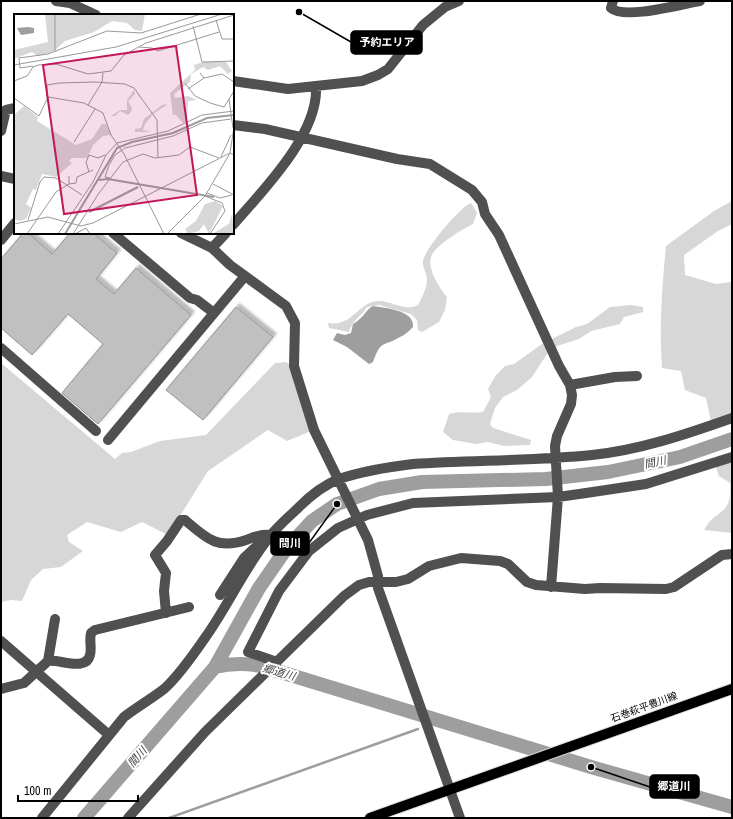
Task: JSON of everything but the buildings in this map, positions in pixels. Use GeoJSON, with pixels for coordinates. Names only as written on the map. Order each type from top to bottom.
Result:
{"type":"FeatureCollection","features":[{"type":"Feature","properties":{"kind":"main road","name":"石巻萩平豊川線"},"geometry":{"type":"LineString","coordinates":[[450,790],[732,689]]}},
{"type":"Feature","properties":{"kind":"main road"},"geometry":{"type":"LineString","coordinates":[[370,818],[450,790]]}},
{"type":"Feature","properties":{"kind":"street"},"geometry":{"type":"LineString","coordinates":[[56,1],[70,3],[94,14]]}},
{"type":"Feature","properties":{"kind":"street"},"geometry":{"type":"LineString","coordinates":[[234,81],[288,89],[362,81],[378,75],[388,69],[404,47],[436,13],[459,1]]}},
{"type":"Feature","properties":{"kind":"street"},"geometry":{"type":"LineString","coordinates":[[613,1],[611,8],[613,10],[631,13],[700,1]]}},
{"type":"Feature","properties":{"kind":"street"},"geometry":{"type":"LineString","coordinates":[[234,224],[258,196],[302,138],[312,113],[316,86]]}},
{"type":"Feature","properties":{"kind":"street"},"geometry":{"type":"LineString","coordinates":[[1,131],[6,110],[14,108]]}},
{"type":"Feature","properties":{"kind":"street"},"geometry":{"type":"LineString","coordinates":[[234,126],[265,129],[430,164],[447,173],[478,196],[482,202],[485,214],[499,235],[559,366],[570,385],[571,404],[557,436],[555,459],[557,496],[551,586]]}},
{"type":"Feature","properties":{"kind":"street"},"geometry":{"type":"LineString","coordinates":[[1,176],[14,180]]}},
{"type":"Feature","properties":{"kind":"street"},"geometry":{"type":"LineString","coordinates":[[1,240],[14,224]]}},
{"type":"Feature","properties":{"kind":"street"},"geometry":{"type":"LineString","coordinates":[[114,234],[190,298],[197,300],[214,314]]}},
{"type":"Feature","properties":{"kind":"street"},"geometry":{"type":"LineString","coordinates":[[183,234],[212,248],[230,265],[286,306],[292,315],[295,323],[294,366],[314,430],[368,540],[378,576],[378,588],[460,818]]}},
{"type":"Feature","properties":{"kind":"street"},"geometry":{"type":"LineString","coordinates":[[212,248],[225,234]]}},
{"type":"Feature","properties":{"kind":"street"},"geometry":{"type":"LineString","coordinates":[[108,440],[245,276]]}},
{"type":"Feature","properties":{"kind":"street"},"geometry":{"type":"LineString","coordinates":[[1,348],[96,431]]}},
{"type":"Feature","properties":{"kind":"street"},"geometry":{"type":"LineString","coordinates":[[570,385],[615,377],[637,376]]}},
{"type":"Feature","properties":{"kind":"street"},"geometry":{"type":"LineString","coordinates":[[220,595],[244,558],[268,535],[310,497],[339,481],[388,467],[413,464],[555,459],[592,455],[622,450],[697,430],[732,418]]}},
{"type":"Feature","properties":{"kind":"street"},"geometry":{"type":"LineString","coordinates":[[276,663],[248,652],[279,591],[309,550],[338,528],[356,517],[413,503],[557,496],[646,484],[732,457]]}},
{"type":"Feature","properties":{"kind":"street"},"geometry":{"type":"LineString","coordinates":[[166,613],[164,592],[166,573],[155,554],[181,520],[185,520],[199,532],[218,543],[226,545],[268,535]]}},
{"type":"Feature","properties":{"kind":"street"},"geometry":{"type":"LineString","coordinates":[[42,818],[124,717],[139,705],[164,689],[180,670],[208,634],[268,535]]}},
{"type":"Feature","properties":{"kind":"street"},"geometry":{"type":"LineString","coordinates":[[128,818],[205,732],[344,596],[359,585],[378,582],[396,582],[408,579],[439,563],[461,558],[473,558],[500,561],[508,564],[531,584],[585,589],[666,589],[674,587],[722,555],[732,554]]}},
{"type":"Feature","properties":{"kind":"street"},"geometry":{"type":"LineString","coordinates":[[48,661],[80,664],[86,662],[89,659],[91,652],[91,633],[95,630],[189,607]]}},
{"type":"Feature","properties":{"kind":"street"},"geometry":{"type":"LineString","coordinates":[[1,689],[24,683],[48,661],[55,619]]}},
{"type":"Feature","properties":{"kind":"street"},"geometry":{"type":"LineString","coordinates":[[1,641],[109,735]]}},
{"type":"Feature","properties":{"kind":"shaded area"},"geometry":{"type":"Polygon","coordinates":[[[732,201],[732,224],[718,231],[684,255],[685,275],[716,284],[732,282],[732,413],[711,421],[706,398],[685,390],[681,371],[662,368],[661,307],[663,277],[666,246],[714,211],[732,201]]]}},
{"type":"Feature","properties":{"kind":"shaded area"},"geometry":{"type":"Polygon","coordinates":[[[471,203],[477,213],[473,224],[443,243],[437,248],[431,257],[430,262],[432,273],[447,297],[445,310],[439,322],[422,332],[418,330],[417,320],[411,314],[379,305],[367,307],[355,321],[349,332],[329,328],[328,323],[344,321],[372,302],[384,301],[403,307],[413,307],[418,305],[424,293],[427,282],[423,263],[425,255],[436,239],[459,212],[471,203]]]}},
{"type":"Feature","properties":{"kind":"shaded area"},"geometry":{"type":"Polygon","coordinates":[[[631,305],[643,307],[643,312],[624,317],[620,324],[591,331],[579,339],[557,346],[549,351],[532,377],[517,390],[503,397],[495,408],[490,424],[493,428],[531,440],[530,445],[504,446],[488,442],[476,444],[453,440],[443,432],[449,414],[457,412],[483,412],[491,397],[488,389],[496,375],[505,366],[514,364],[542,344],[576,327],[587,324],[610,307],[631,305]]]}},
{"type":"Feature","properties":{"kind":"shaded area"},"geometry":{"type":"Polygon","coordinates":[[[373,306],[404,313],[412,321],[413,327],[404,335],[381,346],[373,362],[369,364],[347,347],[333,340],[337,333],[345,335],[351,333],[353,324],[373,306]]]}},
{"type":"Feature","properties":{"kind":"shaded area"},"geometry":{"type":"Polygon","coordinates":[[[286,362],[292,367],[311,431],[287,441],[268,430],[208,471],[168,535],[142,522],[121,532],[87,522],[67,535],[69,542],[83,551],[61,567],[43,569],[31,580],[22,601],[11,600],[1,602],[1,363],[115,459],[122,453],[131,452],[160,441],[206,435],[275,363],[286,362]]]}},
{"type":"Feature","properties":{"kind":"shaded area"},"geometry":{"type":"Polygon","coordinates":[[[732,462],[732,533],[704,530],[708,523],[726,507],[729,502],[730,483],[719,476],[716,467],[732,462]]]}},
{"type":"Feature","properties":{"kind":"waterway","name":"間川"},"geometry":{"type":"LineString","coordinates":[[84,818],[215,667],[259,588],[286,549],[312,521],[337,504],[379,489],[422,482],[546,479],[608,472],[680,457],[732,439]]}},
{"type":"Feature","properties":{"kind":"waterway","name":"郷道川"},"geometry":{"type":"LineString","coordinates":[[215,667],[238,664],[261,666],[591,767],[732,807]]}},
{"type":"Feature","properties":{"kind":"waterway"},"geometry":{"type":"LineString","coordinates":[[169,818],[418,729]]}},
{"type":"Feature","properties":{"kind":"place","name":"予約エリア"},"geometry":{"type":"Point","coordinates":[299,12]}},
{"type":"Feature","properties":{"kind":"place","name":"間川"},"geometry":{"type":"Point","coordinates":[337,504]}},
{"type":"Feature","properties":{"kind":"place","name":"郷道川"},"geometry":{"type":"Point","coordinates":[591,767]}}]}
